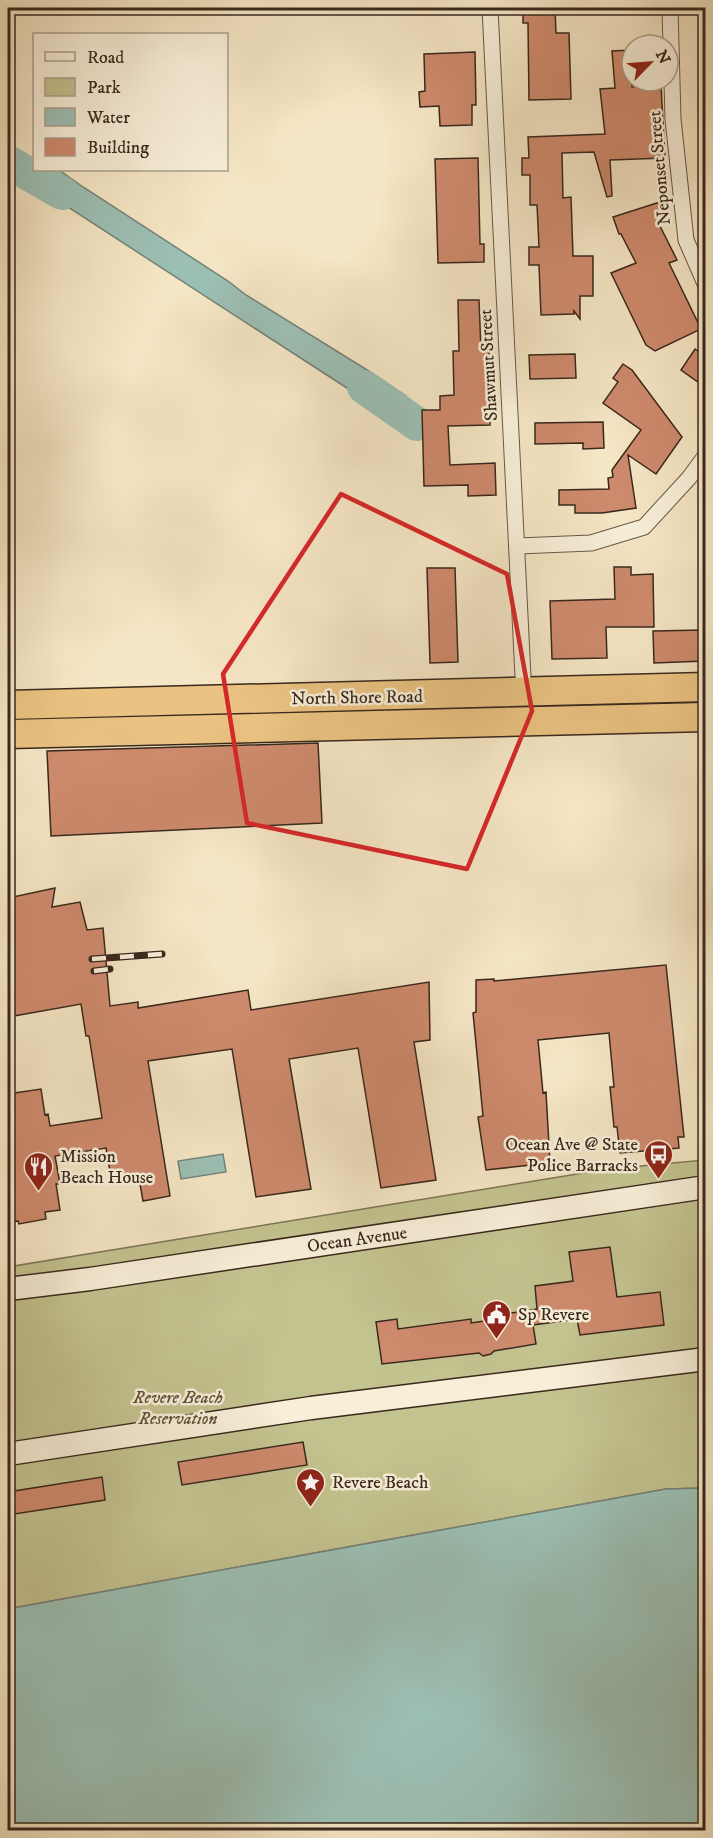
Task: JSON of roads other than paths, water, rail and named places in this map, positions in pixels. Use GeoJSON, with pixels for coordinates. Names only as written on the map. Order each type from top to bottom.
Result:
{"type":"FeatureCollection","features":[{"type":"Feature","properties":{"kind":"highway","name":"North Shore Road"},"geometry":{"type":"LineString","coordinates":[[8,734],[524,707],[705,687]]}},
{"type":"Feature","properties":{"kind":"highway","name":"North Shore Road"},"geometry":{"type":"LineString","coordinates":[[8,705],[524,707],[705,717]]}},
{"type":"Feature","properties":{"kind":"main road","name":"Ocean Avenue"},"geometry":{"type":"LineString","coordinates":[[8,1289],[705,1187]]}},
{"type":"Feature","properties":{"kind":"main road"},"geometry":{"type":"LineString","coordinates":[[8,1454],[311,1408],[705,1359]]}},
{"type":"Feature","properties":{"kind":"street","name":"Shawmut Street"},"geometry":{"type":"LineString","coordinates":[[490,8],[518,546],[524,707]]}},
{"type":"Feature","properties":{"kind":"street","name":"Neponset Street"},"geometry":{"type":"LineString","coordinates":[[670,8],[673,119],[686,240],[705,286]]}},
{"type":"Feature","properties":{"kind":"street"},"geometry":{"type":"LineString","coordinates":[[518,546],[591,543],[644,527],[689,478],[705,455]]}},
{"type":"Feature","properties":{"kind":"water"},"geometry":{"type":"Polygon","coordinates":[[[33,160],[33,171],[60,171],[246,295],[372,373],[406,396],[411,405],[406,413],[397,414],[370,403],[57,200],[23,175],[27,163],[33,160]]]}},
{"type":"Feature","properties":{"kind":"water"},"geometry":{"type":"Polygon","coordinates":[[[223,1154],[226,1172],[181,1179],[178,1161],[223,1154]]]}},
{"type":"Feature","properties":{"kind":"water"},"geometry":{"type":"Polygon","coordinates":[[[705,1488],[705,1830],[8,1830],[8,1609],[666,1489],[705,1488]]]}},
{"type":"Feature","properties":{"kind":"waterway"},"geometry":{"type":"LineString","coordinates":[[8,162],[62,193]]}},
{"type":"Feature","properties":{"kind":"waterway"},"geometry":{"type":"LineString","coordinates":[[364,387],[417,424]]}},
{"type":"Feature","properties":{"kind":"railway"},"geometry":{"type":"LineString","coordinates":[[92,959],[162,954]]}},
{"type":"Feature","properties":{"kind":"railway"},"geometry":{"type":"LineString","coordinates":[[94,971],[110,969]]}},
{"type":"Feature","properties":{"kind":"place","name":"Ocean Ave @ State Police Barracks"},"geometry":{"type":"Point","coordinates":[659,1180]}},
{"type":"Feature","properties":{"kind":"place","name":"Mission Beach House"},"geometry":{"type":"Point","coordinates":[39,1192]}},
{"type":"Feature","properties":{"kind":"place","name":"Sp Revere"},"geometry":{"type":"Point","coordinates":[497,1340]}},
{"type":"Feature","properties":{"kind":"place","name":"Revere Beach"},"geometry":{"type":"Point","coordinates":[311,1508]}},
{"type":"Feature","properties":{"kind":"park label","name":"Revere Beach Reservation"},"geometry":{"type":"Point","coordinates":[178,1407]}}]}
